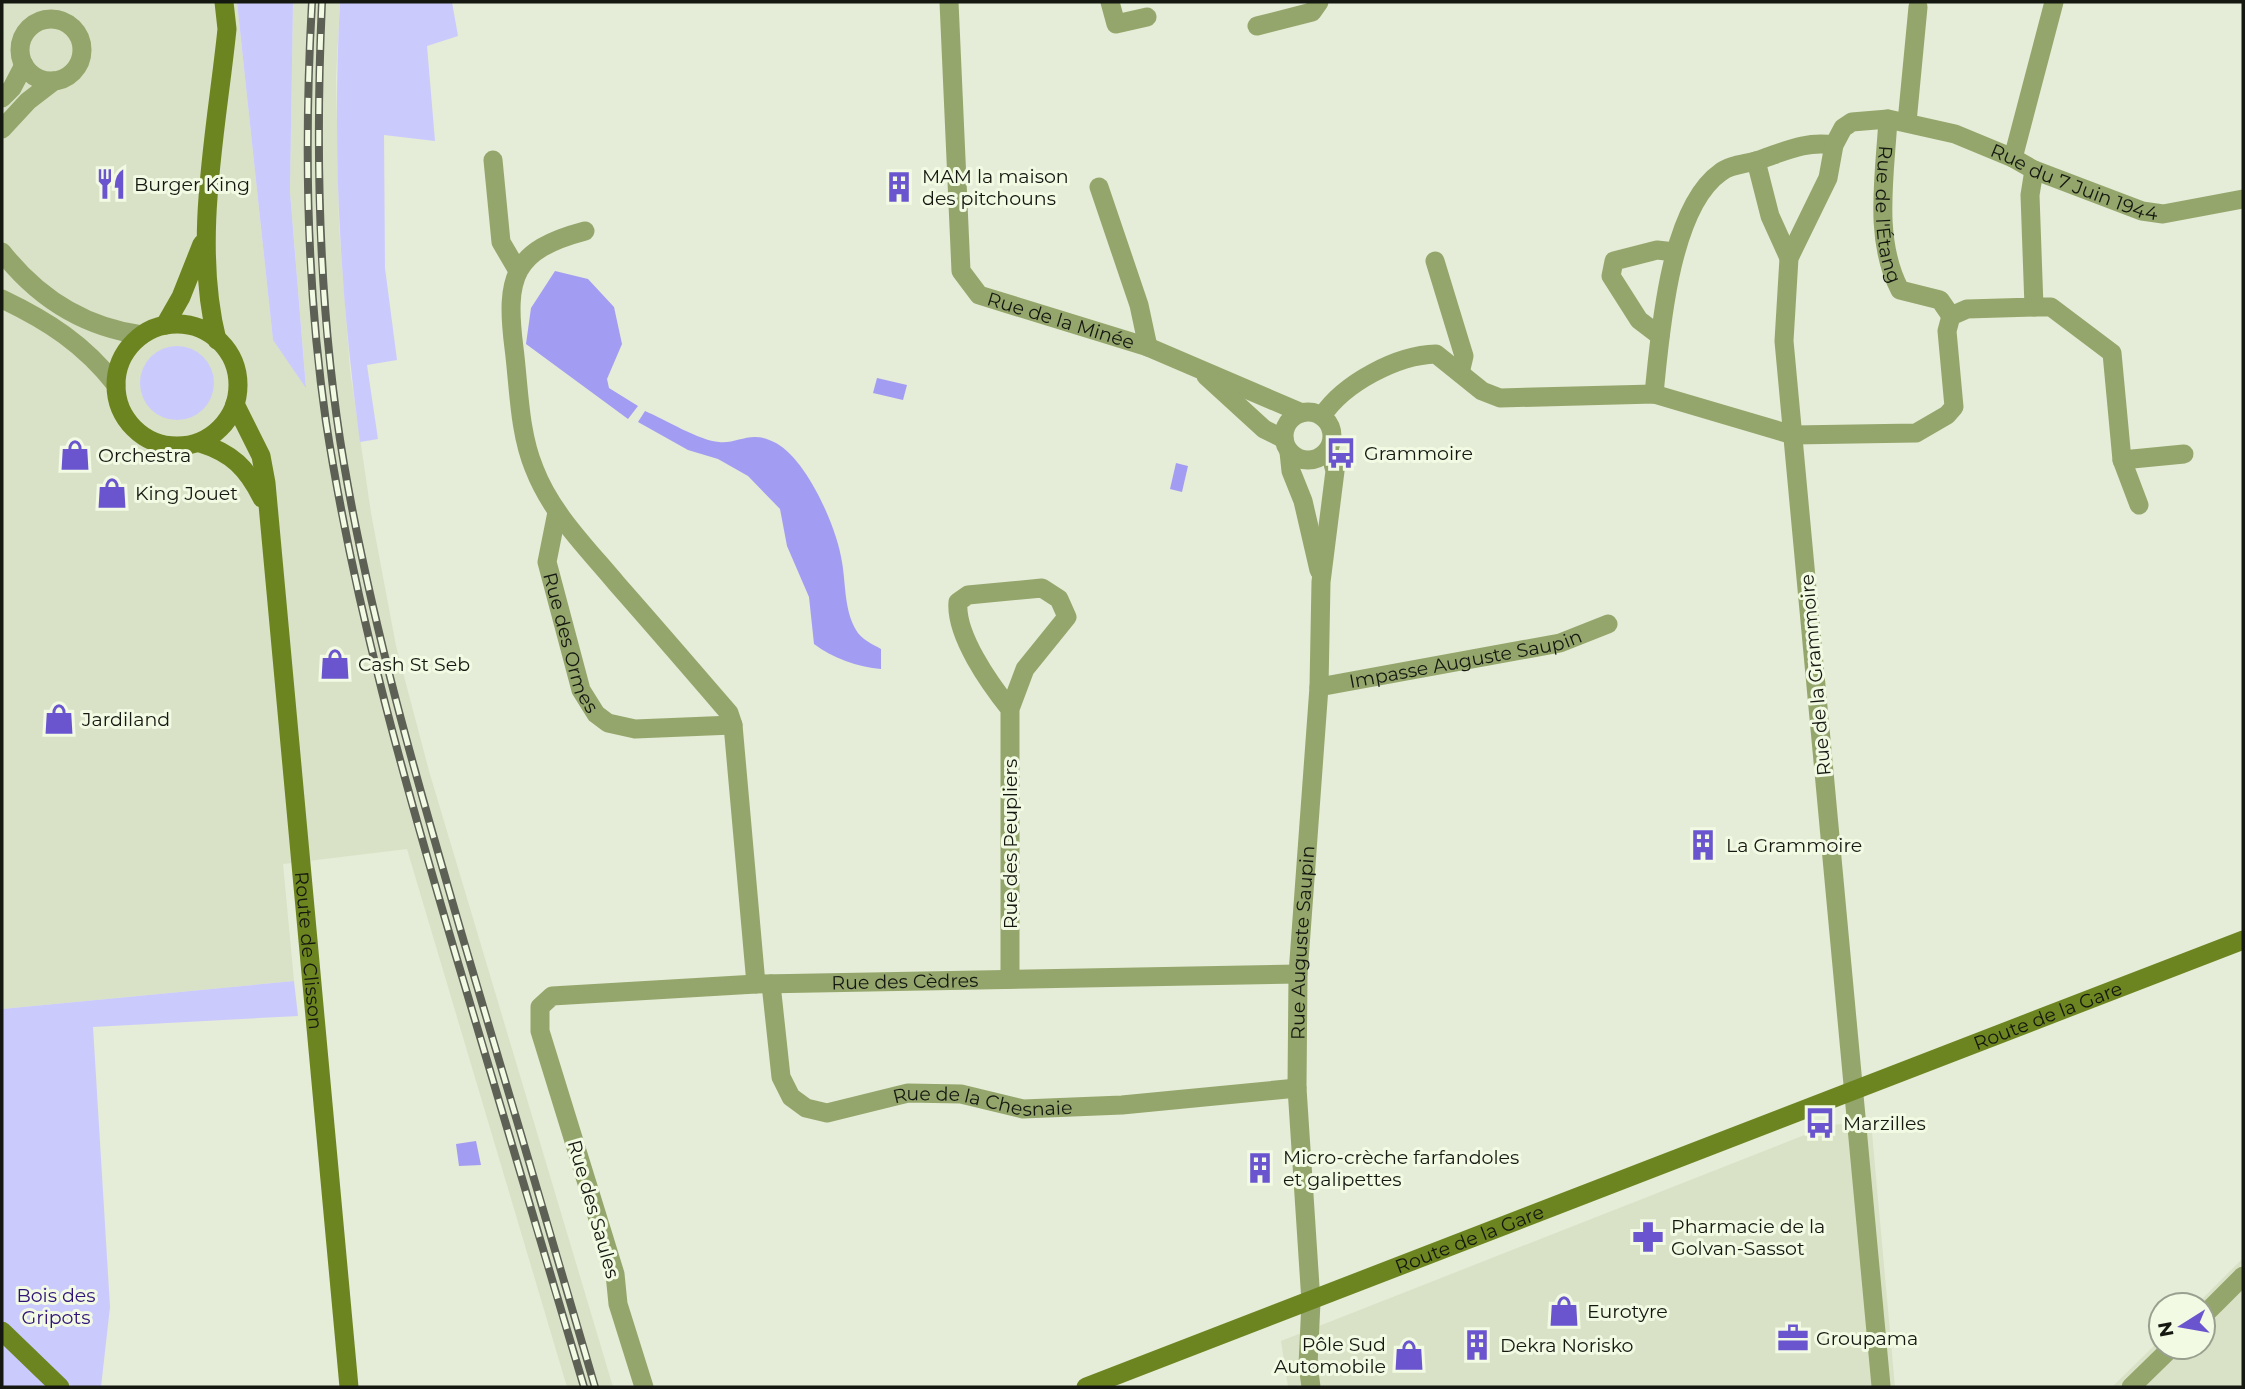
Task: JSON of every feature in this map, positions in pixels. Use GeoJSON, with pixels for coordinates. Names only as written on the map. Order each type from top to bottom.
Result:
{"type":"FeatureCollection","features":[{"type":"Feature","properties":{"kind":"main road"},"geometry":{"type":"LineString","coordinates":[[217,340],[208,284],[206,233],[227,29],[224,2]]}},
{"type":"Feature","properties":{"kind":"main road"},"geometry":{"type":"LineString","coordinates":[[164,325],[181,298],[206,233]]}},
{"type":"Feature","properties":{"kind":"main road"},"geometry":{"type":"LineString","coordinates":[[164,325],[187,325],[206,331],[217,340],[236,368],[236,404],[219,431],[200,443],[169,446],[144,437],[130,424],[120,405],[116,385],[126,352],[142,335],[164,325]]}},
{"type":"Feature","properties":{"kind":"main road","name":"Route de Clisson"},"geometry":{"type":"LineString","coordinates":[[236,404],[261,456],[268,512],[349,1387]]}},
{"type":"Feature","properties":{"kind":"main road","name":"Route de Clisson"},"geometry":{"type":"LineString","coordinates":[[200,443],[220,449],[237,460],[251,477],[268,512]]}},
{"type":"Feature","properties":{"kind":"main road","name":"Route de la Gare"},"geometry":{"type":"LineString","coordinates":[[1086,1387],[2243,940]]}},
{"type":"Feature","properties":{"kind":"main road"},"geometry":{"type":"LineString","coordinates":[[2,1331],[60,1387]]}},
{"type":"Feature","properties":{"kind":"street","name":"Rue de la Minée"},"geometry":{"type":"LineString","coordinates":[[948,2],[961,271],[979,295],[1148,347],[1312,414]]}},
{"type":"Feature","properties":{"kind":"street"},"geometry":{"type":"LineString","coordinates":[[1110,2],[1116,24],[1147,17]]}},
{"type":"Feature","properties":{"kind":"street"},"geometry":{"type":"LineString","coordinates":[[1257,26],[1312,12],[1319,2]]}},
{"type":"Feature","properties":{"kind":"street"},"geometry":{"type":"LineString","coordinates":[[2013,158],[2054,2]]}},
{"type":"Feature","properties":{"kind":"street"},"geometry":{"type":"LineString","coordinates":[[1898,121],[1919,7]]}},
{"type":"Feature","properties":{"kind":"street"},"geometry":{"type":"LineString","coordinates":[[2,99],[12,89],[24,65],[21,43],[30,28],[46,20],[64,22],[81,41],[81,59],[72,74],[54,81],[28,101],[2,129]]}},
{"type":"Feature","properties":{"kind":"street"},"geometry":{"type":"LineString","coordinates":[[24,65],[37,77],[54,81]]}},
{"type":"Feature","properties":{"kind":"street","name":"Rue du 7 Juin 1944"},"geometry":{"type":"LineString","coordinates":[[1834,145],[1843,128],[1852,122],[1898,121],[1955,134],[2013,158],[2034,170],[2142,211],[2163,214],[2243,199]]}},
{"type":"Feature","properties":{"kind":"street","name":"Rue de l'Étang"},"geometry":{"type":"LineString","coordinates":[[1898,121],[1882,218],[1890,271],[1900,290],[1940,300],[1951,316]]}},
{"type":"Feature","properties":{"kind":"street"},"geometry":{"type":"LineString","coordinates":[[1654,394],[1660,336],[1675,252],[1703,188],[1723,170],[1812,142],[1834,145]]}},
{"type":"Feature","properties":{"kind":"street","name":"Rue de la Grammoire"},"geometry":{"type":"LineString","coordinates":[[1834,145],[1828,178],[1788,258],[1784,341],[1853,1091]]}},
{"type":"Feature","properties":{"kind":"street"},"geometry":{"type":"LineString","coordinates":[[493,160],[501,242],[518,271]]}},
{"type":"Feature","properties":{"kind":"street","name":"Rue de la Grammoire"},"geometry":{"type":"LineString","coordinates":[[1756,161],[1770,216],[1788,258]]}},
{"type":"Feature","properties":{"kind":"street"},"geometry":{"type":"LineString","coordinates":[[2034,170],[2030,195],[2034,307]]}},
{"type":"Feature","properties":{"kind":"street","name":"Rue de la Minée"},"geometry":{"type":"LineString","coordinates":[[1099,187],[1139,305],[1148,347]]}},
{"type":"Feature","properties":{"kind":"street"},"geometry":{"type":"LineString","coordinates":[[585,231],[551,240],[530,253],[518,271],[512,290],[510,320],[524,426],[533,466],[557,512],[729,713],[733,725],[764,984]]}},
{"type":"Feature","properties":{"kind":"street"},"geometry":{"type":"LineString","coordinates":[[1660,336],[1639,320],[1611,276],[1614,261],[1657,250],[1675,252]]}},
{"type":"Feature","properties":{"kind":"street"},"geometry":{"type":"LineString","coordinates":[[2,252],[43,295],[85,321],[112,331],[142,335]]}},
{"type":"Feature","properties":{"kind":"street"},"geometry":{"type":"LineString","coordinates":[[1435,261],[1464,356],[1460,373]]}},
{"type":"Feature","properties":{"kind":"street"},"geometry":{"type":"LineString","coordinates":[[2,299],[39,317],[77,341],[116,385]]}},
{"type":"Feature","properties":{"kind":"street"},"geometry":{"type":"LineString","coordinates":[[1312,414],[1331,427],[1329,449],[1310,460],[1287,445],[1290,420],[1312,414],[1350,388],[1419,354],[1436,354],[1482,391],[1500,398],[1654,394],[1793,435],[1916,433],[1947,415],[1954,407],[1947,331],[1951,316],[1967,309],[2052,307],[2112,353],[2122,460],[2139,505]]}},
{"type":"Feature","properties":{"kind":"street","name":"Rue de la Minée"},"geometry":{"type":"LineString","coordinates":[[1195,366],[1264,429],[1287,445]]}},
{"type":"Feature","properties":{"kind":"street","name":"Rue Auguste Saupin"},"geometry":{"type":"LineString","coordinates":[[1287,445],[1291,471],[1303,501],[1321,582]]}},
{"type":"Feature","properties":{"kind":"street","name":"Rue Auguste Saupin"},"geometry":{"type":"LineString","coordinates":[[1311,1387],[1308,1365],[1311,1302],[1297,1088],[1298,974],[1319,687],[1321,582],[1335,471],[1329,449]]}},
{"type":"Feature","properties":{"kind":"street"},"geometry":{"type":"LineString","coordinates":[[2122,460],[2183,454]]}},
{"type":"Feature","properties":{"kind":"street","name":"Rue des Ormes"},"geometry":{"type":"LineString","coordinates":[[557,512],[547,562],[581,690],[596,715],[608,723],[628,729],[733,725]]}},
{"type":"Feature","properties":{"kind":"street","name":"Rue des Peupliers"},"geometry":{"type":"LineString","coordinates":[[1010,709],[988,681],[957,616],[958,602],[968,595],[1042,588],[1059,598],[1067,617],[1024,669],[1010,709],[1010,979]]}},
{"type":"Feature","properties":{"kind":"street","name":"Impasse Auguste Saupin"},"geometry":{"type":"LineString","coordinates":[[1319,687],[1560,643],[1608,624]]}},
{"type":"Feature","properties":{"kind":"street","name":"Rue des Cèdres"},"geometry":{"type":"LineString","coordinates":[[540,1031],[540,1007],[552,996],[764,984],[1298,974]]}},
{"type":"Feature","properties":{"kind":"street","name":"Rue de la Chesnaie"},"geometry":{"type":"LineString","coordinates":[[764,984],[781,1077],[791,1097],[806,1108],[827,1112],[908,1093],[961,1094],[1023,1109],[1122,1105],[1297,1088]]}},
{"type":"Feature","properties":{"kind":"street","name":"Rue des Saules"},"geometry":{"type":"LineString","coordinates":[[540,1031],[615,1273],[618,1304],[644,1387]]}},
{"type":"Feature","properties":{"kind":"street"},"geometry":{"type":"LineString","coordinates":[[1853,1091],[1881,1386]]}},
{"type":"Feature","properties":{"kind":"street"},"geometry":{"type":"LineString","coordinates":[[2217,1302],[2243,1276]]}},
{"type":"Feature","properties":{"kind":"street"},"geometry":{"type":"LineString","coordinates":[[2131,1387],[2158,1361]]}},
{"type":"Feature","properties":{"kind":"shaded area"},"geometry":{"type":"Polygon","coordinates":[[[2,2],[237,2],[273,340],[306,386],[290,192],[293,2],[340,2],[336,78],[339,225],[350,370],[371,513],[396,646],[429,771],[613,1387],[567,1387],[407,849],[283,864],[294,981],[2,1009],[2,2]]]}},
{"type":"Feature","properties":{"kind":"shaded area"},"geometry":{"type":"Polygon","coordinates":[[[555,271],[588,279],[614,307],[622,344],[607,379],[609,388],[638,406],[628,419],[526,344],[531,308],[555,271]]]}},
{"type":"Feature","properties":{"kind":"shaded area"},"geometry":{"type":"Polygon","coordinates":[[[877,378],[907,385],[903,400],[873,393],[877,378]]]}},
{"type":"Feature","properties":{"kind":"shaded area"},"geometry":{"type":"Polygon","coordinates":[[[645,411],[711,441],[726,442],[752,437],[767,439],[788,452],[799,464],[819,496],[834,532],[852,622],[861,636],[881,649],[881,669],[846,661],[814,644],[809,597],[787,546],[780,509],[748,476],[718,459],[688,450],[638,422],[645,411]]]}},
{"type":"Feature","properties":{"kind":"shaded area"},"geometry":{"type":"Polygon","coordinates":[[[1176,463],[1188,466],[1182,492],[1170,489],[1176,463]]]}},
{"type":"Feature","properties":{"kind":"shaded area"},"geometry":{"type":"Polygon","coordinates":[[[1871,1122],[1895,1387],[1288,1387],[1281,1341],[1830,1125],[1871,1122]]]}},
{"type":"Feature","properties":{"kind":"shaded area"},"geometry":{"type":"Polygon","coordinates":[[[476,1141],[481,1165],[459,1166],[456,1144],[476,1141]]]}},
{"type":"Feature","properties":{"kind":"shaded area"},"geometry":{"type":"Polygon","coordinates":[[[2243,1258],[2243,1387],[2112,1387],[2147,1353],[2147,1361],[2217,1361],[2217,1291],[2210,1291],[2243,1258]]]}},
{"type":"Feature","properties":{"kind":"green space"},"geometry":{"type":"Polygon","coordinates":[[[237,2],[293,2],[290,192],[306,388],[273,340],[237,2]]]}},
{"type":"Feature","properties":{"kind":"green space"},"geometry":{"type":"Polygon","coordinates":[[[340,2],[452,2],[458,36],[427,46],[435,141],[384,135],[385,268],[397,360],[367,365],[378,439],[360,442],[347,332],[340,222],[337,112],[340,2]]]}},
{"type":"Feature","properties":{"kind":"green space"},"geometry":{"type":"Polygon","coordinates":[[[170,346],[184,346],[198,352],[208,362],[214,383],[208,404],[198,414],[184,420],[170,420],[156,414],[146,404],[140,390],[140,376],[146,362],[156,352],[170,346]]]}},
{"type":"Feature","properties":{"kind":"green space","name":"Bois des Gripots"},"geometry":{"type":"Polygon","coordinates":[[[294,981],[298,1016],[93,1027],[110,1307],[101,1387],[2,1387],[2,1009],[294,981]]]}},
{"type":"Feature","properties":{"kind":"railway"},"geometry":{"type":"LineString","coordinates":[[312,2],[308,212],[319,370],[337,490],[366,625],[399,758],[584,1387]]}},
{"type":"Feature","properties":{"kind":"railway"},"geometry":{"type":"LineString","coordinates":[[322,2],[319,176],[324,292],[335,407],[355,525],[413,764],[595,1387]]}},
{"type":"Feature","properties":{"kind":"place","name":"Burger King"},"geometry":{"type":"Point","coordinates":[111,184]}},
{"type":"Feature","properties":{"kind":"place","name":"MAM la maison des pitchouns"},"geometry":{"type":"Point","coordinates":[899,187]}},
{"type":"Feature","properties":{"kind":"place","name":"Grammoire"},"geometry":{"type":"Point","coordinates":[1341,453]}},
{"type":"Feature","properties":{"kind":"place","name":"Orchestra"},"geometry":{"type":"Point","coordinates":[75,455]}},
{"type":"Feature","properties":{"kind":"place","name":"King Jouet"},"geometry":{"type":"Point","coordinates":[112,493]}},
{"type":"Feature","properties":{"kind":"place","name":"Cash St Seb"},"geometry":{"type":"Point","coordinates":[335,664]}},
{"type":"Feature","properties":{"kind":"place","name":"Jardiland"},"geometry":{"type":"Point","coordinates":[59,719]}},
{"type":"Feature","properties":{"kind":"place","name":"La Grammoire"},"geometry":{"type":"Point","coordinates":[1703,845]}},
{"type":"Feature","properties":{"kind":"place","name":"Marzilles"},"geometry":{"type":"Point","coordinates":[1820,1123]}},
{"type":"Feature","properties":{"kind":"place","name":"Micro-crèche farfandoles et galipettes"},"geometry":{"type":"Point","coordinates":[1260,1168]}},
{"type":"Feature","properties":{"kind":"place","name":"Pharmacie de la Golvan-Sassot"},"geometry":{"type":"Point","coordinates":[1648,1237]}},
{"type":"Feature","properties":{"kind":"place","name":"Eurotyre"},"geometry":{"type":"Point","coordinates":[1564,1311]}},
{"type":"Feature","properties":{"kind":"place","name":"Groupama"},"geometry":{"type":"Point","coordinates":[1793,1338]}},
{"type":"Feature","properties":{"kind":"place","name":"Dekra Norisko"},"geometry":{"type":"Point","coordinates":[1477,1345]}},
{"type":"Feature","properties":{"kind":"place","name":"Pôle Sud Automobile"},"geometry":{"type":"Point","coordinates":[1409,1355]}}]}
